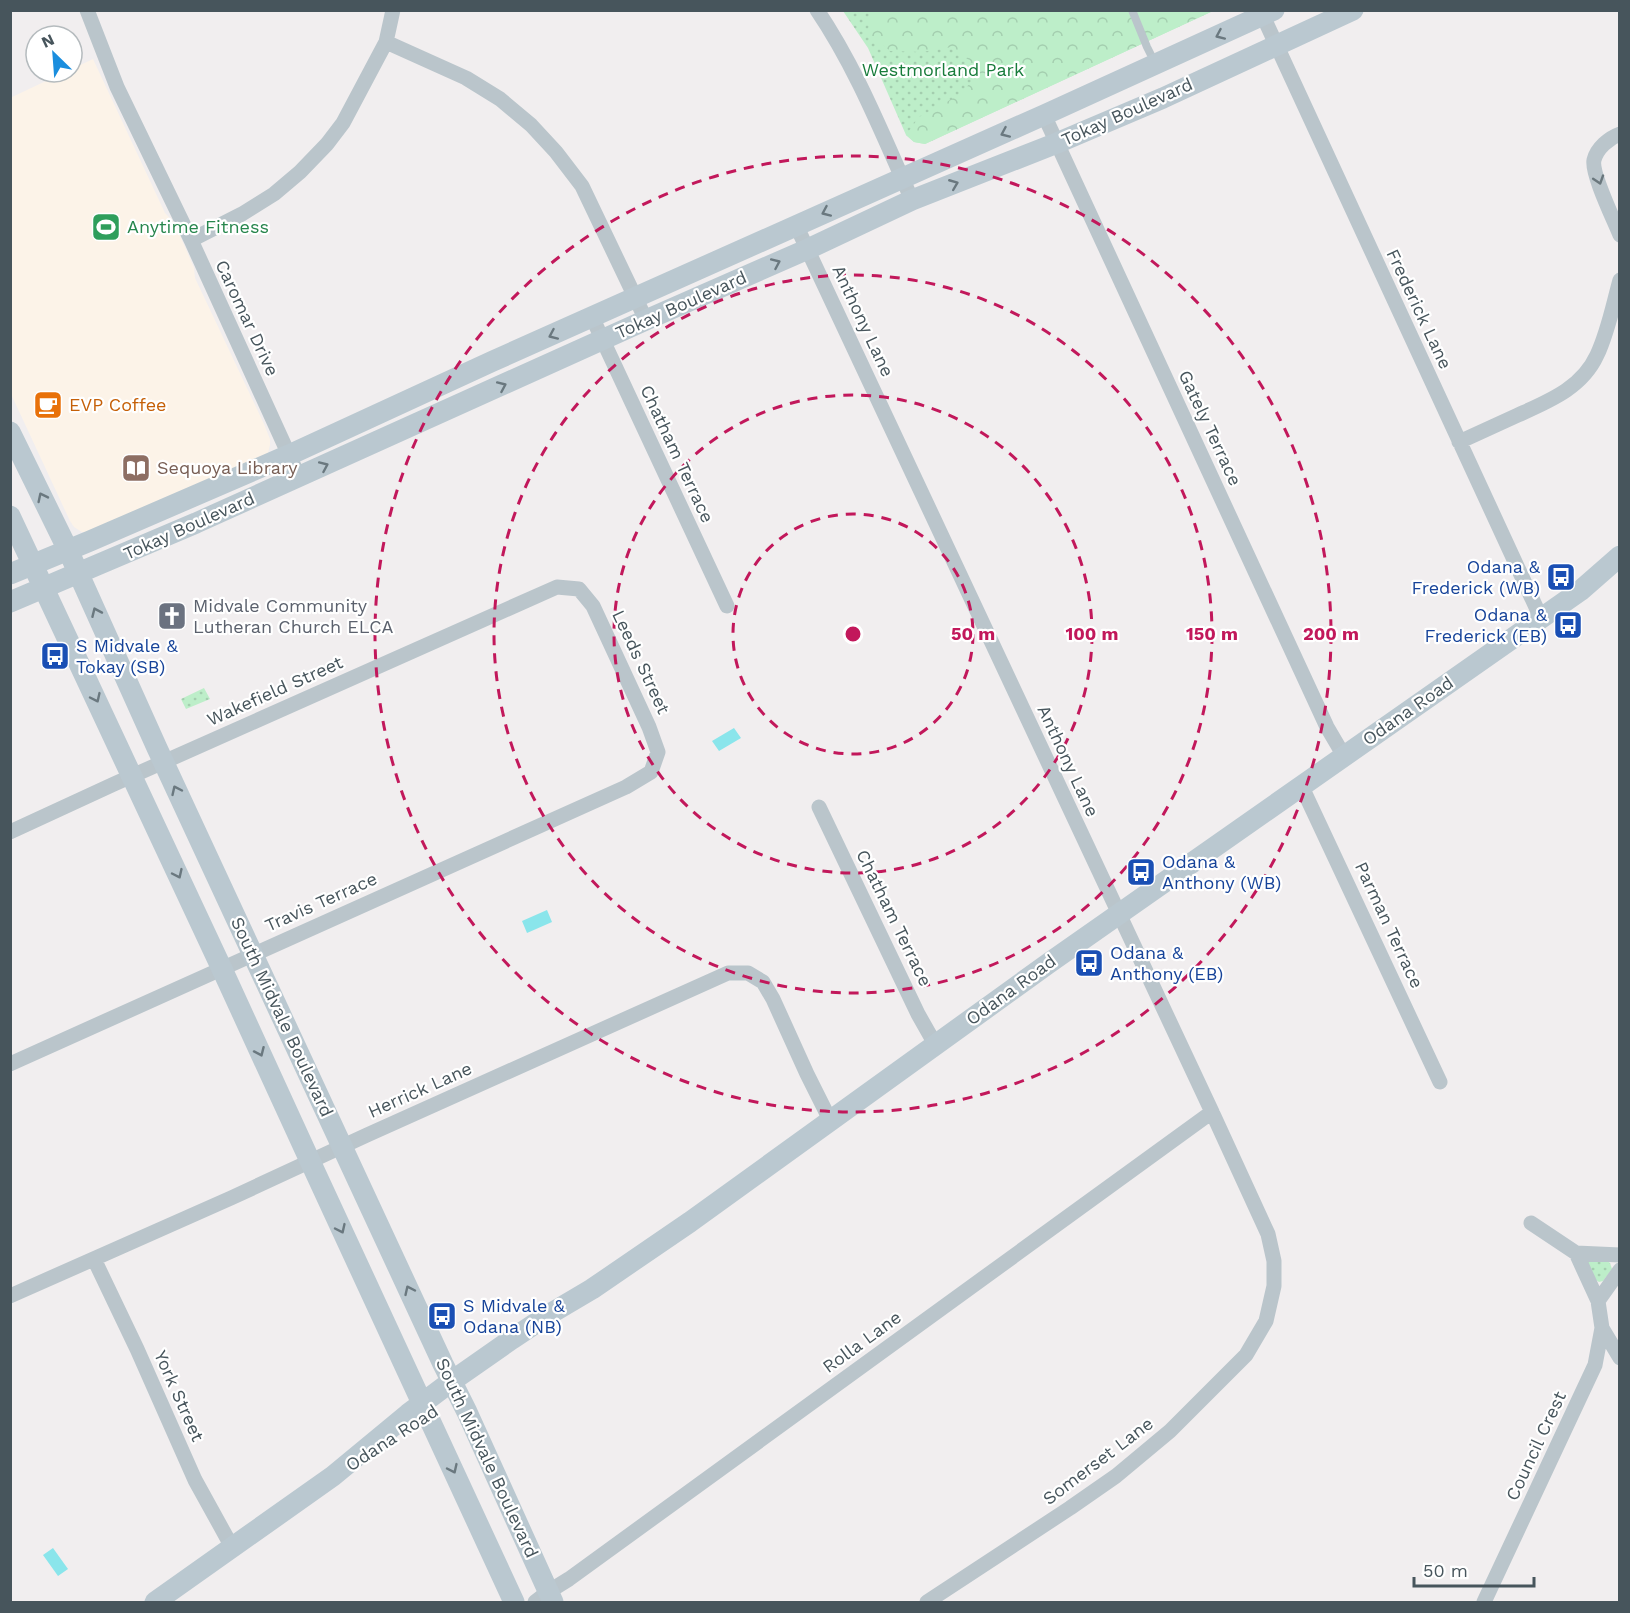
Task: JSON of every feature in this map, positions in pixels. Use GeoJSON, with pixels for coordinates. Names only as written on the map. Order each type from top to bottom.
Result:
{"type":"FeatureCollection","features":[{"type":"Feature","properties":{"kind":"street","name":"Caromar Drive"},"geometry":{"type":"LineString","coordinates":[[87,10],[117,87],[190,240],[298,477]]}},
{"type":"Feature","properties":{"kind":"street"},"geometry":{"type":"LineString","coordinates":[[190,240],[242,214],[274,194],[300,172],[327,144],[343,123],[386,42],[393,10]]}},
{"type":"Feature","properties":{"kind":"street"},"geometry":{"type":"LineString","coordinates":[[817,10],[849,63],[912,200]]}},
{"type":"Feature","properties":{"kind":"street","name":"Tokay Boulevard"},"geometry":{"type":"LineString","coordinates":[[10,602],[186,528],[808,249],[912,200],[1163,98],[1353,10]]}},
{"type":"Feature","properties":{"kind":"street","name":"Tokay Boulevard"},"geometry":{"type":"LineString","coordinates":[[10,574],[289,455],[1268,13]]}},
{"type":"Feature","properties":{"kind":"street","name":"Frederick Lane"},"geometry":{"type":"LineString","coordinates":[[1268,13],[1276,45],[1540,618]]}},
{"type":"Feature","properties":{"kind":"street"},"geometry":{"type":"LineString","coordinates":[[386,42],[466,78],[500,99],[531,125],[556,152],[582,186],[646,320]]}},
{"type":"Feature","properties":{"kind":"street","name":"Gately Terrace"},"geometry":{"type":"LineString","coordinates":[[1044,116],[1327,727],[1344,756]]}},
{"type":"Feature","properties":{"kind":"street"},"geometry":{"type":"LineString","coordinates":[[1620,134],[1603,144],[1594,160],[1596,175],[1620,235]]}},
{"type":"Feature","properties":{"kind":"street","name":"Anthony Lane"},"geometry":{"type":"LineString","coordinates":[[796,225],[1268,1234],[1274,1260],[1274,1286],[1266,1321]]}},
{"type":"Feature","properties":{"kind":"street"},"geometry":{"type":"LineString","coordinates":[[1459,442],[1555,398],[1585,375],[1597,357],[1620,280]]}},
{"type":"Feature","properties":{"kind":"street","name":"Chatham Terrace"},"geometry":{"type":"LineString","coordinates":[[592,317],[727,606]]}},
{"type":"Feature","properties":{"kind":"street","name":"South Midvale Boulevard"},"geometry":{"type":"LineString","coordinates":[[10,432],[68,550],[163,762],[455,1388],[546,1599]]}},
{"type":"Feature","properties":{"kind":"street","name":"South Midvale Boulevard"},"geometry":{"type":"LineString","coordinates":[[10,516],[514,1602]]}},
{"type":"Feature","properties":{"kind":"street","name":"Odana Road"},"geometry":{"type":"LineString","coordinates":[[155,1602],[333,1476],[352,1467],[539,1321],[592,1289],[690,1222],[935,1044],[1580,591],[1620,556]]}},
{"type":"Feature","properties":{"kind":"street","name":"Odana Road"},"geometry":{"type":"LineString","coordinates":[[1580,591],[1620,572]]}},
{"type":"Feature","properties":{"kind":"street","name":"Wakefield Street"},"geometry":{"type":"LineString","coordinates":[[10,832],[557,587]]}},
{"type":"Feature","properties":{"kind":"street","name":"Leeds Street"},"geometry":{"type":"LineString","coordinates":[[557,587],[579,589],[593,606],[649,727],[658,752],[651,772],[648,774]]}},
{"type":"Feature","properties":{"kind":"street","name":"Travis Terrace"},"geometry":{"type":"LineString","coordinates":[[10,1064],[626,787],[648,774]]}},
{"type":"Feature","properties":{"kind":"street","name":"Parman Terrace"},"geometry":{"type":"LineString","coordinates":[[1302,785],[1440,1082]]}},
{"type":"Feature","properties":{"kind":"street","name":"Chatham Terrace"},"geometry":{"type":"LineString","coordinates":[[819,807],[913,1004],[935,1044]]}},
{"type":"Feature","properties":{"kind":"street","name":"Herrick Lane"},"geometry":{"type":"LineString","coordinates":[[10,1296],[728,973],[748,973],[763,982],[830,1120]]}},
{"type":"Feature","properties":{"kind":"street","name":"Rolla Lane"},"geometry":{"type":"LineString","coordinates":[[546,1599],[568,1579],[1212,1112]]}},
{"type":"Feature","properties":{"kind":"street"},"geometry":{"type":"LineString","coordinates":[[1531,1223],[1576,1253],[1620,1255]]}},
{"type":"Feature","properties":{"kind":"street","name":"Council Crest"},"geometry":{"type":"LineString","coordinates":[[1484,1602],[1595,1365],[1602,1328],[1598,1301],[1576,1253]]}},
{"type":"Feature","properties":{"kind":"street","name":"York Street"},"geometry":{"type":"LineString","coordinates":[[94,1259],[195,1480],[232,1547]]}},
{"type":"Feature","properties":{"kind":"street"},"geometry":{"type":"LineString","coordinates":[[1598,1301],[1620,1270]]}},
{"type":"Feature","properties":{"kind":"street","name":"Somerset Lane"},"geometry":{"type":"LineString","coordinates":[[927,1602],[1070,1509],[1116,1476],[1170,1431],[1246,1356],[1266,1321]]}},
{"type":"Feature","properties":{"kind":"street"},"geometry":{"type":"LineString","coordinates":[[1602,1328],[1620,1358]]}},
{"type":"Feature","properties":{"kind":"lane"},"geometry":{"type":"LineString","coordinates":[[1132,10],[1155,64]]}},
{"type":"Feature","properties":{"kind":"shaded area"},"geometry":{"type":"Polygon","coordinates":[[[93,59],[165,213],[175,224],[194,268],[195,278],[270,439],[268,453],[89,532],[82,532],[70,521],[11,394],[10,98],[40,84],[84,84],[84,63],[93,59]]]}},
{"type":"Feature","properties":{"kind":"green space","name":"Westmorland Park"},"geometry":{"type":"Polygon","coordinates":[[[843,11],[1213,11],[925,144],[914,142],[906,135],[868,48],[843,11]]]}},
{"type":"Feature","properties":{"kind":"green space","name":"Westmorland Park"},"geometry":{"type":"Polygon","coordinates":[[[873,11],[1213,11],[925,144],[914,142],[906,135],[919,117],[959,95],[974,79],[970,61],[952,47],[922,52],[890,51],[867,33],[873,11]]]}},
{"type":"Feature","properties":{"kind":"green space"},"geometry":{"type":"Polygon","coordinates":[[[204,688],[210,699],[186,709],[181,699],[204,688]]]}},
{"type":"Feature","properties":{"kind":"green space"},"geometry":{"type":"Polygon","coordinates":[[[1606,1260],[1612,1269],[1603,1281],[1599,1282],[1587,1261],[1606,1260]]]}},
{"type":"Feature","properties":{"kind":"water"},"geometry":{"type":"Polygon","coordinates":[[[734,728],[741,738],[719,751],[712,741],[734,728]]]}},
{"type":"Feature","properties":{"kind":"water"},"geometry":{"type":"Polygon","coordinates":[[[547,910],[552,922],[527,933],[522,921],[547,910]]]}},
{"type":"Feature","properties":{"kind":"water"},"geometry":{"type":"Polygon","coordinates":[[[53,1548],[68,1569],[58,1576],[43,1555],[53,1548]]]}},
{"type":"Feature","properties":{"kind":"place","name":"Anytime Fitness"},"geometry":{"type":"Point","coordinates":[106,227]}},
{"type":"Feature","properties":{"kind":"place","name":"EVP Coffee"},"geometry":{"type":"Point","coordinates":[48,405]}},
{"type":"Feature","properties":{"kind":"place","name":"Sequoya Library"},"geometry":{"type":"Point","coordinates":[136,468]}},
{"type":"Feature","properties":{"kind":"place","name":"Odana & Frederick (WB)"},"geometry":{"type":"Point","coordinates":[1561,577]}},
{"type":"Feature","properties":{"kind":"place","name":"Midvale Community Lutheran Church ELCA"},"geometry":{"type":"Point","coordinates":[172,616]}},
{"type":"Feature","properties":{"kind":"place","name":"Odana & Frederick (EB)"},"geometry":{"type":"Point","coordinates":[1568,625]}},
{"type":"Feature","properties":{"kind":"place","name":"S Midvale & Tokay (SB)"},"geometry":{"type":"Point","coordinates":[55,656]}},
{"type":"Feature","properties":{"kind":"place","name":"Odana & Anthony (WB)"},"geometry":{"type":"Point","coordinates":[1141,872]}},
{"type":"Feature","properties":{"kind":"place","name":"Odana & Anthony (EB)"},"geometry":{"type":"Point","coordinates":[1089,963]}},
{"type":"Feature","properties":{"kind":"place","name":"S Midvale & Odana (NB)"},"geometry":{"type":"Point","coordinates":[442,1316]}}]}
